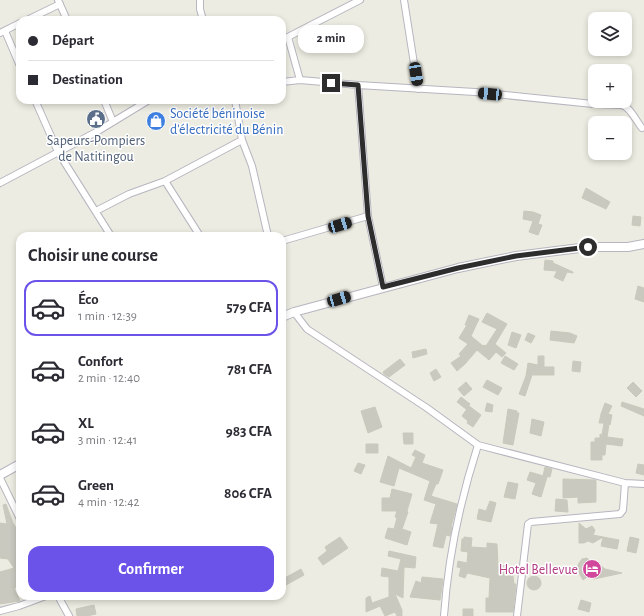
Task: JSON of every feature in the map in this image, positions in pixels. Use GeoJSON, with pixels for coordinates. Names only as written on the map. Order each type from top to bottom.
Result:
{"type":"FeatureCollection","features":[{"type":"Feature","properties":{"kind":"street"},"geometry":{"type":"LineString","coordinates":[[200,0],[202,16]]}},
{"type":"Feature","properties":{"kind":"street"},"geometry":{"type":"LineString","coordinates":[[286,37],[360,0]]}},
{"type":"Feature","properties":{"kind":"street"},"geometry":{"type":"LineString","coordinates":[[404,0],[418,89]]}},
{"type":"Feature","properties":{"kind":"street"},"geometry":{"type":"LineString","coordinates":[[34,16],[59,2],[65,16]]}},
{"type":"Feature","properties":{"kind":"street"},"geometry":{"type":"LineString","coordinates":[[16,26],[2,32],[16,58]]}},
{"type":"Feature","properties":{"kind":"street"},"geometry":{"type":"LineString","coordinates":[[286,41],[300,80]]}},
{"type":"Feature","properties":{"kind":"street"},"geometry":{"type":"LineString","coordinates":[[286,82],[300,80],[475,92],[593,104],[624,105],[628,108],[642,128]]}},
{"type":"Feature","properties":{"kind":"street"},"geometry":{"type":"LineString","coordinates":[[358,85],[368,216],[383,287]]}},
{"type":"Feature","properties":{"kind":"street"},"geometry":{"type":"LineString","coordinates":[[38,104],[58,152],[109,232]]}},
{"type":"Feature","properties":{"kind":"street"},"geometry":{"type":"LineString","coordinates":[[106,104],[113,122]]}},
{"type":"Feature","properties":{"kind":"street"},"geometry":{"type":"LineString","coordinates":[[0,183],[113,122],[142,104]]}},
{"type":"Feature","properties":{"kind":"street"},"geometry":{"type":"LineString","coordinates":[[236,104],[242,140],[252,166],[267,232]]}},
{"type":"Feature","properties":{"kind":"street"},"geometry":{"type":"LineString","coordinates":[[96,211],[129,194],[165,181],[242,140]]}},
{"type":"Feature","properties":{"kind":"street"},"geometry":{"type":"LineString","coordinates":[[165,181],[197,232]]}},
{"type":"Feature","properties":{"kind":"street"},"geometry":{"type":"LineString","coordinates":[[286,240],[368,216]]}},
{"type":"Feature","properties":{"kind":"street"},"geometry":{"type":"LineString","coordinates":[[286,315],[383,287],[458,268],[530,254],[588,247],[628,247],[644,244]]}},
{"type":"Feature","properties":{"kind":"street"},"geometry":{"type":"LineString","coordinates":[[294,312],[307,329],[420,404],[478,445],[625,483],[644,484]]}},
{"type":"Feature","properties":{"kind":"street"},"geometry":{"type":"LineString","coordinates":[[444,616],[452,543],[478,445]]}},
{"type":"Feature","properties":{"kind":"street"},"geometry":{"type":"LineString","coordinates":[[0,475],[16,466]]}},
{"type":"Feature","properties":{"kind":"street"},"geometry":{"type":"LineString","coordinates":[[0,478],[16,510]]}},
{"type":"Feature","properties":{"kind":"street"},"geometry":{"type":"LineString","coordinates":[[517,616],[528,524],[531,522],[620,514],[623,510],[625,483]]}},
{"type":"Feature","properties":{"kind":"street"},"geometry":{"type":"LineString","coordinates":[[0,611],[35,600]]}},
{"type":"Feature","properties":{"kind":"street"},"geometry":{"type":"LineString","coordinates":[[60,600],[69,616]]}},
{"type":"Feature","properties":{"kind":"building"},"geometry":{"type":"Polygon","coordinates":[[[586,188],[610,202],[606,209],[582,198],[586,188]]]}},
{"type":"Feature","properties":{"kind":"building"},"geometry":{"type":"Polygon","coordinates":[[[524,211],[541,215],[538,224],[542,225],[538,235],[529,232],[533,221],[523,219],[524,211]]]}},
{"type":"Feature","properties":{"kind":"building"},"geometry":{"type":"Polygon","coordinates":[[[633,216],[641,217],[640,226],[632,225],[633,216]]]}},
{"type":"Feature","properties":{"kind":"building"},"geometry":{"type":"Polygon","coordinates":[[[545,260],[553,261],[553,263],[573,273],[567,272],[563,281],[554,277],[557,271],[544,270],[545,260]]]}},
{"type":"Feature","properties":{"kind":"building"},"geometry":{"type":"Polygon","coordinates":[[[638,286],[644,288],[644,302],[635,299],[638,286]]]}},
{"type":"Feature","properties":{"kind":"building"},"geometry":{"type":"Polygon","coordinates":[[[487,313],[507,324],[495,344],[506,353],[502,357],[496,352],[489,360],[477,350],[457,371],[451,363],[461,356],[459,354],[468,344],[459,338],[467,325],[465,325],[469,315],[479,319],[471,336],[483,346],[486,346],[497,329],[482,322],[487,313]]]}},
{"type":"Feature","properties":{"kind":"building"},"geometry":{"type":"Polygon","coordinates":[[[551,331],[570,333],[577,336],[574,343],[550,340],[551,331]]]}},
{"type":"Feature","properties":{"kind":"building"},"geometry":{"type":"Polygon","coordinates":[[[512,332],[521,335],[516,348],[508,345],[512,332]]]}},
{"type":"Feature","properties":{"kind":"building"},"geometry":{"type":"Polygon","coordinates":[[[528,333],[535,336],[531,343],[525,340],[528,333]]]}},
{"type":"Feature","properties":{"kind":"building"},"geometry":{"type":"Polygon","coordinates":[[[426,349],[427,354],[413,358],[412,352],[426,349]]]}},
{"type":"Feature","properties":{"kind":"building"},"geometry":{"type":"Polygon","coordinates":[[[505,356],[518,364],[514,370],[501,363],[505,356]]]}},
{"type":"Feature","properties":{"kind":"building"},"geometry":{"type":"Polygon","coordinates":[[[538,356],[544,356],[544,367],[554,367],[554,375],[532,375],[525,396],[519,394],[526,376],[528,363],[538,365],[538,356]]]}},
{"type":"Feature","properties":{"kind":"building"},"geometry":{"type":"Polygon","coordinates":[[[400,359],[405,365],[389,377],[384,374],[383,372],[400,359]]]}},
{"type":"Feature","properties":{"kind":"building"},"geometry":{"type":"Polygon","coordinates":[[[573,361],[581,362],[580,372],[572,371],[573,361]]]}},
{"type":"Feature","properties":{"kind":"building"},"geometry":{"type":"Polygon","coordinates":[[[436,369],[441,377],[434,381],[430,373],[436,369]]]}},
{"type":"Feature","properties":{"kind":"building"},"geometry":{"type":"Polygon","coordinates":[[[487,380],[502,388],[498,395],[483,387],[487,380]]]}},
{"type":"Feature","properties":{"kind":"building"},"geometry":{"type":"Polygon","coordinates":[[[466,382],[472,389],[464,396],[458,389],[466,382]]]}},
{"type":"Feature","properties":{"kind":"building"},"geometry":{"type":"Polygon","coordinates":[[[633,382],[642,391],[636,397],[627,388],[633,382]]]}},
{"type":"Feature","properties":{"kind":"building"},"geometry":{"type":"Polygon","coordinates":[[[461,397],[470,404],[466,409],[457,402],[461,397]]]}},
{"type":"Feature","properties":{"kind":"building"},"geometry":{"type":"Polygon","coordinates":[[[622,402],[644,409],[644,416],[621,406],[622,402]]]}},
{"type":"Feature","properties":{"kind":"building"},"geometry":{"type":"Polygon","coordinates":[[[487,403],[493,405],[492,412],[485,411],[487,403]]]}},
{"type":"Feature","properties":{"kind":"building"},"geometry":{"type":"Polygon","coordinates":[[[605,403],[612,406],[608,414],[612,415],[607,437],[623,439],[622,446],[606,444],[605,455],[602,455],[602,460],[591,460],[591,442],[595,442],[595,438],[600,438],[600,434],[602,435],[604,423],[599,423],[605,403]]]}},
{"type":"Feature","properties":{"kind":"building"},"geometry":{"type":"Polygon","coordinates":[[[469,406],[481,415],[473,427],[467,423],[468,421],[462,416],[469,406]]]}},
{"type":"Feature","properties":{"kind":"building"},"geometry":{"type":"Polygon","coordinates":[[[375,407],[382,427],[368,433],[361,411],[375,407]]]}},
{"type":"Feature","properties":{"kind":"building"},"geometry":{"type":"Polygon","coordinates":[[[508,409],[519,413],[513,445],[503,443],[508,409]]]}},
{"type":"Feature","properties":{"kind":"building"},"geometry":{"type":"Polygon","coordinates":[[[532,419],[544,422],[541,436],[530,433],[532,419]]]}},
{"type":"Feature","properties":{"kind":"building"},"geometry":{"type":"Polygon","coordinates":[[[403,433],[413,433],[413,444],[404,444],[403,433]]]}},
{"type":"Feature","properties":{"kind":"building"},"geometry":{"type":"Polygon","coordinates":[[[366,444],[378,444],[378,453],[366,453],[366,444]]]}},
{"type":"Feature","properties":{"kind":"building"},"geometry":{"type":"Polygon","coordinates":[[[415,450],[425,455],[422,463],[443,470],[438,484],[436,484],[431,496],[457,504],[450,536],[446,535],[443,548],[433,546],[438,524],[430,523],[436,504],[424,500],[430,481],[399,468],[394,486],[380,482],[388,456],[411,468],[416,457],[412,455],[415,450]]]}},
{"type":"Feature","properties":{"kind":"building"},"geometry":{"type":"Polygon","coordinates":[[[358,463],[365,465],[361,474],[354,471],[358,463]]]}},
{"type":"Feature","properties":{"kind":"building"},"geometry":{"type":"Polygon","coordinates":[[[638,464],[644,465],[644,475],[636,473],[638,464]]]}},
{"type":"Feature","properties":{"kind":"building"},"geometry":{"type":"Polygon","coordinates":[[[545,467],[552,469],[550,477],[543,476],[545,467]]]}},
{"type":"Feature","properties":{"kind":"building"},"geometry":{"type":"Polygon","coordinates":[[[530,472],[547,477],[541,497],[532,494],[536,483],[527,480],[530,472]]]}},
{"type":"Feature","properties":{"kind":"building"},"geometry":{"type":"Polygon","coordinates":[[[563,479],[596,480],[596,502],[578,503],[578,497],[563,498],[563,479]]]}},
{"type":"Feature","properties":{"kind":"building"},"geometry":{"type":"Polygon","coordinates":[[[508,482],[518,484],[515,499],[504,497],[508,482]]]}},
{"type":"Feature","properties":{"kind":"building"},"geometry":{"type":"Polygon","coordinates":[[[392,489],[412,494],[402,529],[411,532],[407,545],[385,538],[388,528],[394,529],[397,518],[395,517],[397,511],[382,511],[382,498],[390,498],[392,489]]]}},
{"type":"Feature","properties":{"kind":"building"},"geometry":{"type":"Polygon","coordinates":[[[556,499],[567,500],[568,512],[555,511],[556,499]]]}},
{"type":"Feature","properties":{"kind":"building"},"geometry":{"type":"Polygon","coordinates":[[[490,501],[496,503],[491,522],[477,519],[479,509],[486,511],[490,501]]]}},
{"type":"Feature","properties":{"kind":"building"},"geometry":{"type":"Polygon","coordinates":[[[6,504],[16,528],[16,588],[14,588],[16,592],[16,600],[20,601],[0,604],[0,572],[14,568],[8,559],[0,558],[0,523],[7,524],[3,505],[6,504]]]}},
{"type":"Feature","properties":{"kind":"building"},"geometry":{"type":"Polygon","coordinates":[[[579,523],[586,529],[592,526],[595,530],[593,535],[603,537],[593,543],[588,541],[579,543],[579,523]]]}},
{"type":"Feature","properties":{"kind":"building"},"geometry":{"type":"Polygon","coordinates":[[[340,537],[348,548],[323,565],[318,558],[327,551],[325,547],[340,537]]]}},
{"type":"Feature","properties":{"kind":"building"},"geometry":{"type":"Polygon","coordinates":[[[464,537],[472,538],[471,547],[487,548],[487,543],[497,544],[498,566],[506,566],[505,576],[513,576],[514,584],[516,584],[513,612],[486,612],[486,598],[489,598],[490,578],[467,573],[465,578],[459,576],[461,568],[457,567],[458,561],[467,563],[468,552],[461,551],[462,539],[464,539],[464,537]]]}},
{"type":"Feature","properties":{"kind":"building"},"geometry":{"type":"Polygon","coordinates":[[[603,537],[619,540],[617,549],[601,546],[603,537]]]}},
{"type":"Feature","properties":{"kind":"building"},"geometry":{"type":"Polygon","coordinates":[[[630,537],[639,539],[636,553],[627,551],[630,537]]]}},
{"type":"Feature","properties":{"kind":"building"},"geometry":{"type":"Polygon","coordinates":[[[389,551],[416,557],[415,568],[404,567],[403,598],[395,594],[402,610],[402,616],[397,616],[395,612],[385,616],[380,606],[366,612],[366,598],[370,596],[372,603],[389,597],[389,577],[381,576],[382,568],[398,571],[401,559],[388,556],[389,551]]]}},
{"type":"Feature","properties":{"kind":"building","name":"Hotel Bellevue"},"geometry":{"type":"Polygon","coordinates":[[[587,558],[590,561],[596,562],[605,569],[622,573],[594,579],[587,577],[583,580],[577,568],[582,559],[587,558]]]}},
{"type":"Feature","properties":{"kind":"building"},"geometry":{"type":"Polygon","coordinates":[[[301,569],[304,575],[286,585],[286,577],[301,569]]]}},
{"type":"Feature","properties":{"kind":"building"},"geometry":{"type":"Polygon","coordinates":[[[534,576],[539,578],[541,583],[539,588],[534,590],[529,588],[527,583],[529,578],[534,576]]]}},
{"type":"Feature","properties":{"kind":"building"},"geometry":{"type":"Polygon","coordinates":[[[422,577],[443,579],[440,600],[410,597],[416,581],[421,583],[422,577]]]}},
{"type":"Feature","properties":{"kind":"building"},"geometry":{"type":"Polygon","coordinates":[[[581,600],[591,603],[589,612],[578,609],[581,600]]]}},
{"type":"Feature","properties":{"kind":"building"},"geometry":{"type":"Polygon","coordinates":[[[94,605],[96,614],[77,616],[76,609],[94,605]]]}},
{"type":"Feature","properties":{"kind":"building"},"geometry":{"type":"Polygon","coordinates":[[[463,609],[473,609],[473,616],[463,616],[463,609]]]}},
{"type":"Feature","properties":{"kind":"place","name":"Sapeurs-Pompiers de Natitingou"},"geometry":{"type":"Point","coordinates":[96,119]}},
{"type":"Feature","properties":{"kind":"place","name":"Société béninoise d'électricité du Bénin"},"geometry":{"type":"Point","coordinates":[156,121]}},
{"type":"Feature","properties":{"kind":"place","name":"Hotel Bellevue"},"geometry":{"type":"Point","coordinates":[592,569]}},
{"type":"Feature","properties":{"kind":"route"},"geometry":{"type":"LineString","coordinates":[[331,83],[358,85],[368,216],[383,287],[458,268],[516,256],[588,247]]}}]}
